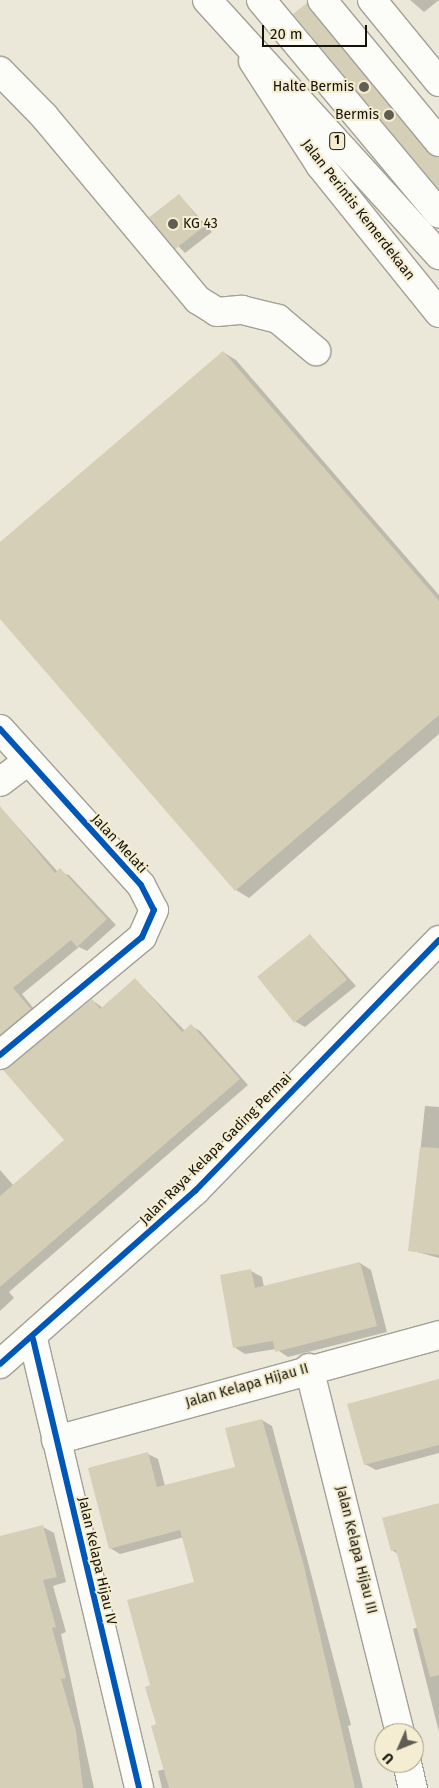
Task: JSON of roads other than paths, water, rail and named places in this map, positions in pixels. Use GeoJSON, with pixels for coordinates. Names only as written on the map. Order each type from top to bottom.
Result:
{"type":"FeatureCollection","features":[{"type":"Feature","properties":{"kind":"main road","name":"Jalan Perintis Kemerdekaan"},"geometry":{"type":"LineString","coordinates":[[206,0],[439,255]]}},
{"type":"Feature","properties":{"kind":"main road"},"geometry":{"type":"LineString","coordinates":[[261,0],[439,214]]}},
{"type":"Feature","properties":{"kind":"main road"},"geometry":{"type":"LineString","coordinates":[[322,0],[439,142]]}},
{"type":"Feature","properties":{"kind":"main road"},"geometry":{"type":"LineString","coordinates":[[372,0],[439,82]]}},
{"type":"Feature","properties":{"kind":"main road","name":"Jalan Perintis Kemerdekaan"},"geometry":{"type":"LineString","coordinates":[[232,30],[320,165],[439,313]]}},
{"type":"Feature","properties":{"kind":"main road"},"geometry":{"type":"LineString","coordinates":[[0,71],[44,116],[198,300],[217,312],[242,310],[278,319],[316,351]]}},
{"type":"Feature","properties":{"kind":"main road","name":"Jalan Melati"},"geometry":{"type":"LineString","coordinates":[[0,729],[27,762],[151,899],[154,910],[142,937],[0,1055]]}},
{"type":"Feature","properties":{"kind":"main road"},"geometry":{"type":"LineString","coordinates":[[0,782],[27,762]]}},
{"type":"Feature","properties":{"kind":"main road","name":"Jalan Raya Kelapa Gading Permai"},"geometry":{"type":"LineString","coordinates":[[0,1364],[34,1339],[195,1191],[439,940]]}},
{"type":"Feature","properties":{"kind":"main road","name":"Jalan Kelapa Hijau II"},"geometry":{"type":"LineString","coordinates":[[56,1440],[309,1368],[439,1335]]}},
{"type":"Feature","properties":{"kind":"main road","name":"Jalan Kelapa Hijau IV"},"geometry":{"type":"LineString","coordinates":[[34,1339],[56,1440],[139,1788]]}},
{"type":"Feature","properties":{"kind":"main road","name":"Jalan Kelapa Hijau III"},"geometry":{"type":"LineString","coordinates":[[309,1368],[398,1723]]}},
{"type":"Feature","properties":{"kind":"main road"},"geometry":{"type":"LineString","coordinates":[[409,1773],[413,1788]]}},
{"type":"Feature","properties":{"kind":"place","name":"Halte Bermis"},"geometry":{"type":"Point","coordinates":[364,87]}},
{"type":"Feature","properties":{"kind":"place","name":"Bermis"},"geometry":{"type":"Point","coordinates":[389,115]}},
{"type":"Feature","properties":{"kind":"place","name":"KG 43"},"geometry":{"type":"Point","coordinates":[173,224]}}]}
